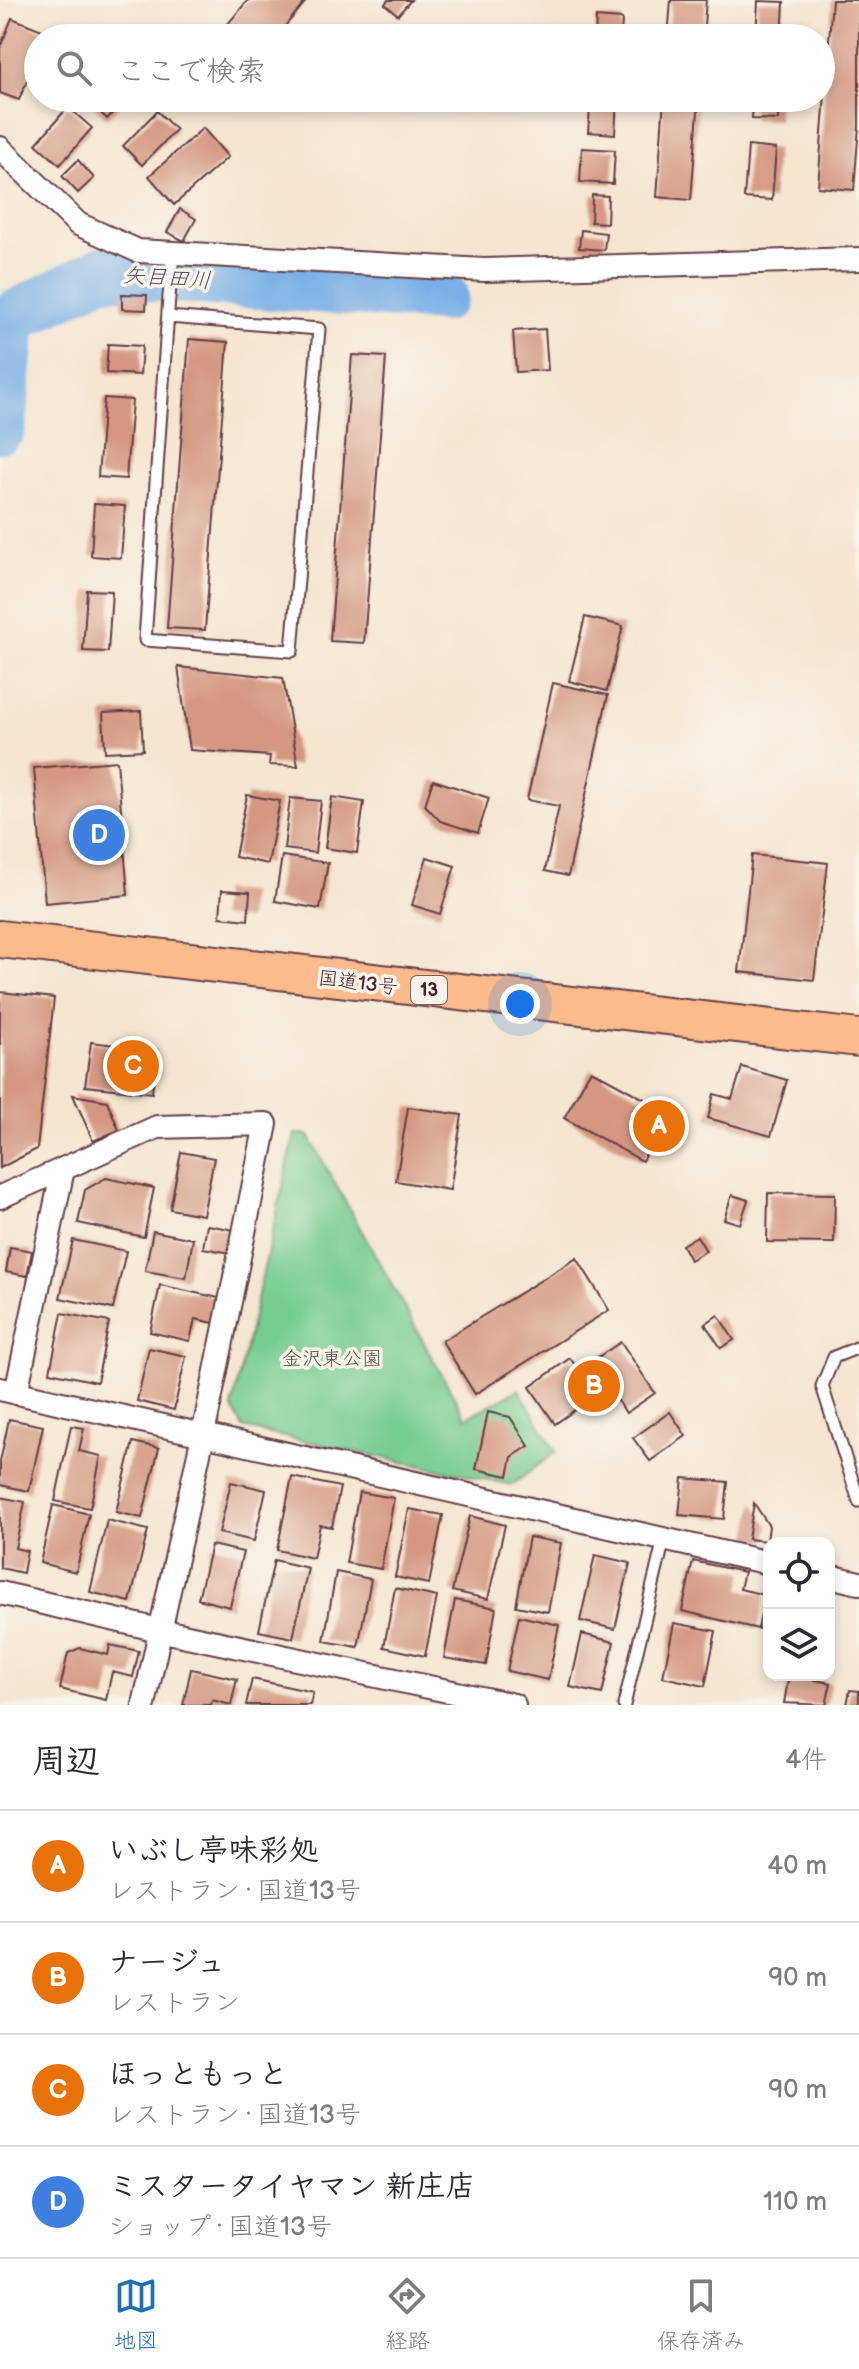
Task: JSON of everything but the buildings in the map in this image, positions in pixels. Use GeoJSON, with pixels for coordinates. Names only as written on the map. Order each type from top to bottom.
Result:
{"type":"FeatureCollection","features":[{"type":"Feature","properties":{"kind":"highway","name":"国道13号"},"geometry":{"type":"LineString","coordinates":[[0,939],[859,1038]]}},
{"type":"Feature","properties":{"kind":"street"},"geometry":{"type":"LineString","coordinates":[[0,148],[78,224],[138,251],[484,270],[859,259]]}},
{"type":"Feature","properties":{"kind":"street"},"geometry":{"type":"LineString","coordinates":[[0,1197],[157,1127],[266,1124],[144,1705]]}},
{"type":"Feature","properties":{"kind":"street"},"geometry":{"type":"LineString","coordinates":[[63,1169],[8,1391],[763,1562]]}},
{"type":"Feature","properties":{"kind":"street"},"geometry":{"type":"LineString","coordinates":[[835,1577],[859,1583]]}},
{"type":"Feature","properties":{"kind":"street"},"geometry":{"type":"LineString","coordinates":[[0,1593],[514,1705]]}},
{"type":"Feature","properties":{"kind":"lane"},"geometry":{"type":"LineString","coordinates":[[168,317],[319,329],[292,651],[145,640],[169,297],[173,253]]}},
{"type":"Feature","properties":{"kind":"lane"},"geometry":{"type":"LineString","coordinates":[[859,1347],[834,1357],[822,1386],[859,1501]]}},
{"type":"Feature","properties":{"kind":"lane"},"geometry":{"type":"LineString","coordinates":[[624,1705],[664,1539]]}},
{"type":"Feature","properties":{"kind":"green space","name":"金沢東公園"},"geometry":{"type":"Polygon","coordinates":[[[295,1134],[308,1135],[466,1418],[519,1389],[556,1452],[512,1485],[243,1428],[232,1407],[295,1134]]]}},
{"type":"Feature","properties":{"kind":"waterway","name":"矢目田川"},"geometry":{"type":"LineString","coordinates":[[0,427],[11,318],[103,272],[442,296]]}},
{"type":"Feature","properties":{"kind":"place","name":"ミスタータイヤマン 新庄店"},"geometry":{"type":"Point","coordinates":[99,835]}},
{"type":"Feature","properties":{"kind":"place","name":"ほっともっと"},"geometry":{"type":"Point","coordinates":[133,1066]}},
{"type":"Feature","properties":{"kind":"place","name":"いぶし亭味彩処"},"geometry":{"type":"Point","coordinates":[659,1126]}},
{"type":"Feature","properties":{"kind":"place","name":"ナージュ"},"geometry":{"type":"Point","coordinates":[594,1386]}}]}
